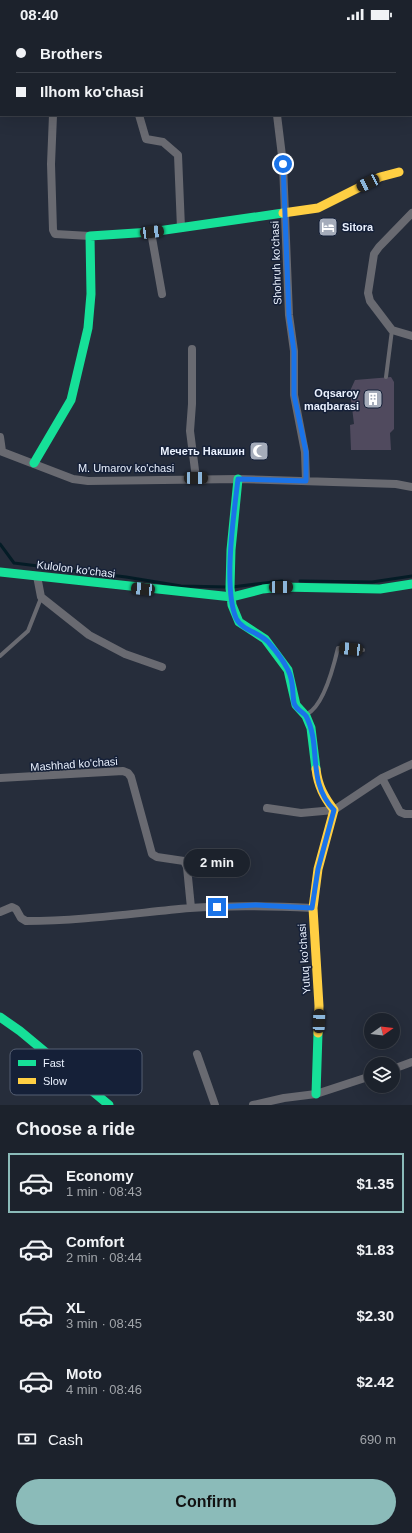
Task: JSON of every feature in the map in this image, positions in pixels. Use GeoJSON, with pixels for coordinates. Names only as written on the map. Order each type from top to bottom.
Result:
{"type":"FeatureCollection","features":[{"type":"Feature","properties":{"kind":"street"},"geometry":{"type":"LineString","coordinates":[[53,116],[51,164],[53,230],[55,234],[90,236],[152,232],[318,208],[380,177],[399,172]]}},
{"type":"Feature","properties":{"kind":"street"},"geometry":{"type":"LineString","coordinates":[[139,116],[146,138],[163,142],[178,155],[181,228]]}},
{"type":"Feature","properties":{"kind":"street","name":"Shohruh ko'chasi"},"geometry":{"type":"LineString","coordinates":[[277,116],[283,164],[289,316],[294,351],[294,395],[306,452],[306,481]]}},
{"type":"Feature","properties":{"kind":"street"},"geometry":{"type":"LineString","coordinates":[[412,213],[374,254],[368,293],[370,301],[392,330],[412,336]]}},
{"type":"Feature","properties":{"kind":"street"},"geometry":{"type":"LineString","coordinates":[[152,232],[162,294]]}},
{"type":"Feature","properties":{"kind":"street"},"geometry":{"type":"LineString","coordinates":[[34,463],[71,400],[88,328],[91,294],[90,236]]}},
{"type":"Feature","properties":{"kind":"street"},"geometry":{"type":"LineString","coordinates":[[192,349],[192,404],[190,431],[196,478]]}},
{"type":"Feature","properties":{"kind":"street"},"geometry":{"type":"LineString","coordinates":[[0,437],[1,451]]}},
{"type":"Feature","properties":{"kind":"street","name":"M. Umarov ko'chasi"},"geometry":{"type":"LineString","coordinates":[[1,451],[73,479],[88,481],[196,478],[396,484],[412,487]]}},
{"type":"Feature","properties":{"kind":"street"},"geometry":{"type":"LineString","coordinates":[[238,479],[232,534],[232,590],[236,618],[242,627],[256,633],[269,643],[288,670],[293,684],[294,702],[297,709],[305,715],[312,737],[320,790],[324,801],[334,810]]}},
{"type":"Feature","properties":{"kind":"street","name":"Kulolon ko'chasi"},"geometry":{"type":"LineString","coordinates":[[0,572],[173,592],[264,589],[281,587],[380,589],[412,584]]}},
{"type":"Feature","properties":{"kind":"street"},"geometry":{"type":"LineString","coordinates":[[37,576],[41,597],[89,635],[125,654],[162,667]]}},
{"type":"Feature","properties":{"kind":"street"},"geometry":{"type":"LineString","coordinates":[[267,808],[301,813],[334,810],[382,778],[412,764]]}},
{"type":"Feature","properties":{"kind":"street","name":"Mashhad ko'chasi"},"geometry":{"type":"LineString","coordinates":[[0,778],[123,771],[128,772],[131,777],[152,854],[157,857],[184,861],[187,867],[192,908]]}},
{"type":"Feature","properties":{"kind":"street"},"geometry":{"type":"LineString","coordinates":[[382,778],[400,812],[412,814]]}},
{"type":"Feature","properties":{"kind":"street","name":"Yutuq ko'chasi"},"geometry":{"type":"LineString","coordinates":[[316,1094],[319,1006],[312,908],[318,869],[334,810]]}},
{"type":"Feature","properties":{"kind":"street"},"geometry":{"type":"LineString","coordinates":[[0,912],[12,907],[16,909],[21,918],[26,921],[63,921],[192,908],[256,905],[312,908]]}},
{"type":"Feature","properties":{"kind":"street"},"geometry":{"type":"LineString","coordinates":[[0,1008],[20,1031]]}},
{"type":"Feature","properties":{"kind":"street"},"geometry":{"type":"LineString","coordinates":[[0,1017],[42,1049]]}},
{"type":"Feature","properties":{"kind":"street"},"geometry":{"type":"LineString","coordinates":[[197,1054],[214,1105]]}},
{"type":"Feature","properties":{"kind":"street"},"geometry":{"type":"LineString","coordinates":[[400,1066],[412,1062]]}},
{"type":"Feature","properties":{"kind":"street"},"geometry":{"type":"LineString","coordinates":[[253,1105],[284,1098],[316,1094],[364,1078]]}},
{"type":"Feature","properties":{"kind":"street"},"geometry":{"type":"LineString","coordinates":[[97,1095],[109,1105]]}},
{"type":"Feature","properties":{"kind":"lane"},"geometry":{"type":"LineString","coordinates":[[386,377],[392,330]]}},
{"type":"Feature","properties":{"kind":"lane"},"geometry":{"type":"LineString","coordinates":[[0,656],[28,631],[41,597]]}},
{"type":"Feature","properties":{"kind":"lane"},"geometry":{"type":"LineString","coordinates":[[305,715],[314,711],[326,686],[338,648],[363,650]]}},
{"type":"Feature","properties":{"kind":"shaded area"},"geometry":{"type":"Polygon","coordinates":[[[391,377],[394,382],[394,429],[390,433],[391,450],[351,450],[350,425],[354,424],[350,391],[355,380],[391,377]]]}},
{"type":"Feature","properties":{"kind":"waterway"},"geometry":{"type":"LineString","coordinates":[[0,544],[14,563],[126,577],[181,586],[227,587]]}},
{"type":"Feature","properties":{"kind":"waterway"},"geometry":{"type":"LineString","coordinates":[[300,581],[372,582],[412,576]]}},
{"type":"Feature","properties":{"kind":"waterway"},"geometry":{"type":"LineString","coordinates":[[232,587],[282,581]]}},
{"type":"Feature","properties":{"kind":"traffic: fast"},"geometry":{"type":"LineString","coordinates":[[34,463],[71,400],[88,328],[91,294],[90,236],[151,232],[283,213]]}},
{"type":"Feature","properties":{"kind":"traffic: fast"},"geometry":{"type":"LineString","coordinates":[[238,479],[231,550],[230,588],[232,605],[239,622],[265,639],[288,670],[296,705],[306,716],[311,728],[316,769]]}},
{"type":"Feature","properties":{"kind":"traffic: fast"},"geometry":{"type":"LineString","coordinates":[[0,572],[232,597],[263,589],[281,587],[380,589],[412,584]]}},
{"type":"Feature","properties":{"kind":"traffic: fast"},"geometry":{"type":"LineString","coordinates":[[0,1017],[42,1049]]}},
{"type":"Feature","properties":{"kind":"traffic: fast"},"geometry":{"type":"LineString","coordinates":[[316,1094],[318,1033]]}},
{"type":"Feature","properties":{"kind":"traffic: fast"},"geometry":{"type":"LineString","coordinates":[[97,1095],[109,1105]]}},
{"type":"Feature","properties":{"kind":"traffic: slow"},"geometry":{"type":"LineString","coordinates":[[283,213],[318,208],[380,177],[399,172]]}},
{"type":"Feature","properties":{"kind":"traffic: slow"},"geometry":{"type":"LineString","coordinates":[[316,769],[318,781],[322,791],[334,810],[318,869],[313,908],[319,1006],[318,1033]]}},
{"type":"Feature","properties":{"kind":"place","name":"Sitora"},"geometry":{"type":"Point","coordinates":[328,227]}},
{"type":"Feature","properties":{"kind":"place","name":"Oqsaroy maqbarasi"},"geometry":{"type":"Point","coordinates":[373,399]}},
{"type":"Feature","properties":{"kind":"place","name":"Мечеть Накшин"},"geometry":{"type":"Point","coordinates":[259,451]}},
{"type":"Feature","properties":{"kind":"route"},"geometry":{"type":"LineString","coordinates":[[217,907],[256,905],[312,908],[318,869],[334,810],[324,801],[320,790],[315,765],[312,737],[305,715],[297,709],[294,702],[293,684],[288,670],[269,643],[256,633],[242,627],[236,618],[232,596],[232,534],[238,479],[306,481],[306,452],[296,414],[294,395],[294,351],[289,316],[283,164]]}}]}
